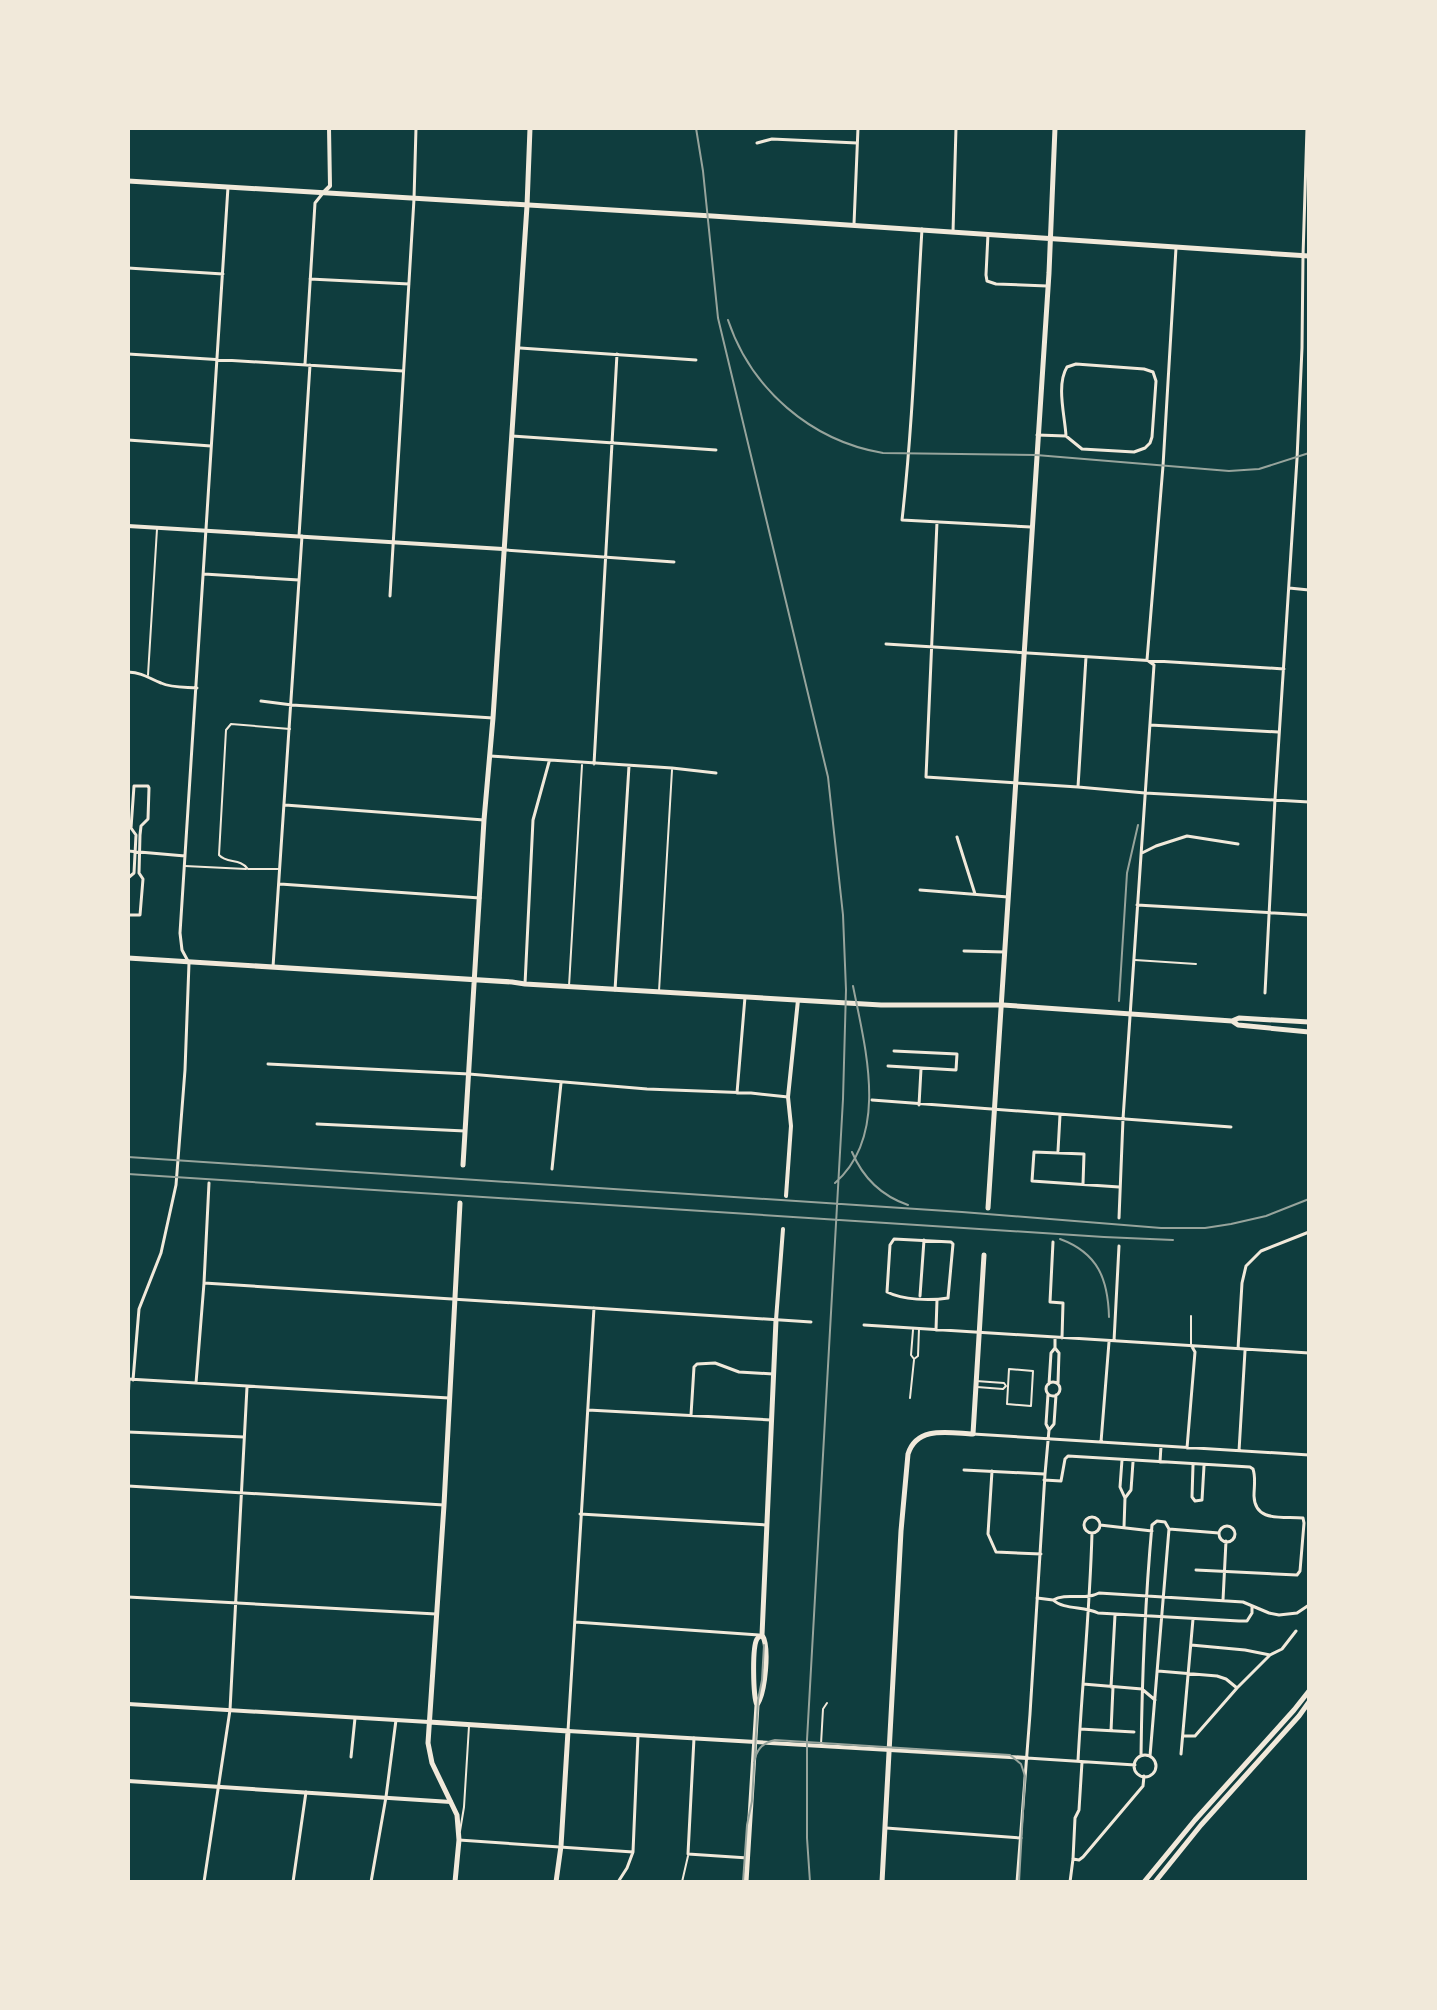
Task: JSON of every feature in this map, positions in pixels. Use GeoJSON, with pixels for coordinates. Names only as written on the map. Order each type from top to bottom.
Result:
{"type":"FeatureCollection","features":[{"type":"Feature","properties":{"kind":"main road"},"geometry":{"type":"LineString","coordinates":[[463,1165],[530,128]]}},
{"type":"Feature","properties":{"kind":"main road"},"geometry":{"type":"LineString","coordinates":[[988,1208],[1051,239],[1055,128]]}},
{"type":"Feature","properties":{"kind":"main road"},"geometry":{"type":"LineString","coordinates":[[128,181],[922,229],[1306,256]]}},
{"type":"Feature","properties":{"kind":"main road"},"geometry":{"type":"LineString","coordinates":[[128,958],[881,1005],[1003,1005],[1232,1021],[1239,1018],[1309,1022]]}},
{"type":"Feature","properties":{"kind":"main road"},"geometry":{"type":"LineString","coordinates":[[1232,1021],[1238,1025],[1309,1032]]}},
{"type":"Feature","properties":{"kind":"main road"},"geometry":{"type":"LineString","coordinates":[[455,1882],[459,1840],[457,1815],[432,1763],[428,1743],[460,1203]]}},
{"type":"Feature","properties":{"kind":"main road"},"geometry":{"type":"LineString","coordinates":[[882,1882],[908,1454],[916,1439],[927,1433],[973,1434],[984,1255]]}},
{"type":"Feature","properties":{"kind":"main road"},"geometry":{"type":"LineString","coordinates":[[757,1705],[763,1697],[767,1643],[762,1635],[776,1320]]}},
{"type":"Feature","properties":{"kind":"main road"},"geometry":{"type":"LineString","coordinates":[[746,1882],[757,1705],[753,1687],[756,1642],[762,1635]]}},
{"type":"Feature","properties":{"kind":"main road"},"geometry":{"type":"LineString","coordinates":[[1144,1882],[1309,1691]]}},
{"type":"Feature","properties":{"kind":"main road"},"geometry":{"type":"LineString","coordinates":[[1155,1882],[1309,1702]]}},
{"type":"Feature","properties":{"kind":"main road"},"geometry":{"type":"LineString","coordinates":[[429,1722],[568,1731],[556,1882]]}},
{"type":"Feature","properties":{"kind":"street"},"geometry":{"type":"LineString","coordinates":[[273,967],[299,580],[315,203],[330,186],[329,128]]}},
{"type":"Feature","properties":{"kind":"street"},"geometry":{"type":"LineString","coordinates":[[390,596],[416,128]]}},
{"type":"Feature","properties":{"kind":"street"},"geometry":{"type":"LineString","coordinates":[[854,226],[858,128]]}},
{"type":"Feature","properties":{"kind":"street"},"geometry":{"type":"LineString","coordinates":[[953,232],[956,128]]}},
{"type":"Feature","properties":{"kind":"street"},"geometry":{"type":"LineString","coordinates":[[1265,993],[1302,348],[1307,128]]}},
{"type":"Feature","properties":{"kind":"street"},"geometry":{"type":"LineString","coordinates":[[757,143],[772,139],[857,143]]}},
{"type":"Feature","properties":{"kind":"street"},"geometry":{"type":"LineString","coordinates":[[128,1402],[139,1309],[161,1253],[176,1185],[189,963],[182,950],[180,933],[228,187]]}},
{"type":"Feature","properties":{"kind":"street"},"geometry":{"type":"LineString","coordinates":[[922,229],[902,520],[1032,527]]}},
{"type":"Feature","properties":{"kind":"street"},"geometry":{"type":"LineString","coordinates":[[988,234],[987,280],[1048,286]]}},
{"type":"Feature","properties":{"kind":"street"},"geometry":{"type":"LineString","coordinates":[[1147,660],[1176,247]]}},
{"type":"Feature","properties":{"kind":"street"},"geometry":{"type":"LineString","coordinates":[[128,268],[223,274]]}},
{"type":"Feature","properties":{"kind":"street"},"geometry":{"type":"LineString","coordinates":[[310,279],[409,284]]}},
{"type":"Feature","properties":{"kind":"street"},"geometry":{"type":"LineString","coordinates":[[517,348],[696,360]]}},
{"type":"Feature","properties":{"kind":"street"},"geometry":{"type":"LineString","coordinates":[[1302,348],[1309,349]]}},
{"type":"Feature","properties":{"kind":"street"},"geometry":{"type":"LineString","coordinates":[[128,354],[403,371]]}},
{"type":"Feature","properties":{"kind":"street"},"geometry":{"type":"LineString","coordinates":[[594,764],[617,354]]}},
{"type":"Feature","properties":{"kind":"street"},"geometry":{"type":"LineString","coordinates":[[1037,435],[1066,436],[1082,449],[1134,452],[1145,448],[1152,437],[1156,381],[1153,372],[1076,364],[1067,367],[1063,375],[1061,401],[1066,436]]}},
{"type":"Feature","properties":{"kind":"street"},"geometry":{"type":"LineString","coordinates":[[511,436],[716,450]]}},
{"type":"Feature","properties":{"kind":"street"},"geometry":{"type":"LineString","coordinates":[[128,440],[211,446]]}},
{"type":"Feature","properties":{"kind":"street"},"geometry":{"type":"LineString","coordinates":[[937,522],[926,777],[1309,802]]}},
{"type":"Feature","properties":{"kind":"street"},"geometry":{"type":"LineString","coordinates":[[128,526],[674,562]]}},
{"type":"Feature","properties":{"kind":"street"},"geometry":{"type":"LineString","coordinates":[[148,676],[157,528]]}},
{"type":"Feature","properties":{"kind":"street"},"geometry":{"type":"LineString","coordinates":[[204,574],[299,580]]}},
{"type":"Feature","properties":{"kind":"street"},"geometry":{"type":"LineString","coordinates":[[1289,588],[1309,590]]}},
{"type":"Feature","properties":{"kind":"street"},"geometry":{"type":"LineString","coordinates":[[886,644],[1284,669]]}},
{"type":"Feature","properties":{"kind":"street"},"geometry":{"type":"LineString","coordinates":[[1078,787],[1086,657]]}},
{"type":"Feature","properties":{"kind":"street"},"geometry":{"type":"LineString","coordinates":[[1119,1218],[1154,665],[1147,660]]}},
{"type":"Feature","properties":{"kind":"street"},"geometry":{"type":"LineString","coordinates":[[128,672],[138,672],[161,683],[197,688]]}},
{"type":"Feature","properties":{"kind":"street"},"geometry":{"type":"LineString","coordinates":[[261,701],[493,718]]}},
{"type":"Feature","properties":{"kind":"street"},"geometry":{"type":"LineString","coordinates":[[248,869],[241,862],[221,859],[218,852],[227,728],[231,724],[290,729]]}},
{"type":"Feature","properties":{"kind":"street"},"geometry":{"type":"LineString","coordinates":[[1150,725],[1279,732]]}},
{"type":"Feature","properties":{"kind":"street"},"geometry":{"type":"LineString","coordinates":[[490,756],[716,773]]}},
{"type":"Feature","properties":{"kind":"street"},"geometry":{"type":"LineString","coordinates":[[525,984],[533,820],[549,761]]}},
{"type":"Feature","properties":{"kind":"street"},"geometry":{"type":"LineString","coordinates":[[569,987],[582,763]]}},
{"type":"Feature","properties":{"kind":"street"},"geometry":{"type":"LineString","coordinates":[[615,990],[629,766]]}},
{"type":"Feature","properties":{"kind":"street"},"geometry":{"type":"LineString","coordinates":[[659,992],[672,768]]}},
{"type":"Feature","properties":{"kind":"street"},"geometry":{"type":"LineString","coordinates":[[136,873],[138,835],[148,819],[149,788],[135,785],[131,828],[138,835]]}},
{"type":"Feature","properties":{"kind":"street"},"geometry":{"type":"LineString","coordinates":[[285,805],[484,820]]}},
{"type":"Feature","properties":{"kind":"street"},"geometry":{"type":"LineString","coordinates":[[1142,853],[1187,836],[1238,844]]}},
{"type":"Feature","properties":{"kind":"street"},"geometry":{"type":"LineString","coordinates":[[957,837],[975,894]]}},
{"type":"Feature","properties":{"kind":"street"},"geometry":{"type":"LineString","coordinates":[[128,851],[185,856]]}},
{"type":"Feature","properties":{"kind":"street"},"geometry":{"type":"LineString","coordinates":[[185,865],[280,869]]}},
{"type":"Feature","properties":{"kind":"street"},"geometry":{"type":"LineString","coordinates":[[128,878],[136,873]]}},
{"type":"Feature","properties":{"kind":"street"},"geometry":{"type":"LineString","coordinates":[[128,915],[140,915],[143,879],[136,873]]}},
{"type":"Feature","properties":{"kind":"street"},"geometry":{"type":"LineString","coordinates":[[279,884],[480,898]]}},
{"type":"Feature","properties":{"kind":"street"},"geometry":{"type":"LineString","coordinates":[[920,890],[1008,897]]}},
{"type":"Feature","properties":{"kind":"street"},"geometry":{"type":"LineString","coordinates":[[1137,905],[1309,915]]}},
{"type":"Feature","properties":{"kind":"street"},"geometry":{"type":"LineString","coordinates":[[964,951],[1005,952]]}},
{"type":"Feature","properties":{"kind":"street"},"geometry":{"type":"LineString","coordinates":[[1134,960],[1196,964]]}},
{"type":"Feature","properties":{"kind":"street"},"geometry":{"type":"LineString","coordinates":[[737,1093],[745,997]]}},
{"type":"Feature","properties":{"kind":"street"},"geometry":{"type":"LineString","coordinates":[[786,1196],[791,1126],[788,1097],[798,1000]]}},
{"type":"Feature","properties":{"kind":"street"},"geometry":{"type":"LineString","coordinates":[[888,1066],[956,1070],[957,1054],[894,1051]]}},
{"type":"Feature","properties":{"kind":"street"},"geometry":{"type":"LineString","coordinates":[[268,1064],[469,1074],[788,1097]]}},
{"type":"Feature","properties":{"kind":"street"},"geometry":{"type":"LineString","coordinates":[[919,1105],[921,1068]]}},
{"type":"Feature","properties":{"kind":"street"},"geometry":{"type":"LineString","coordinates":[[552,1169],[561,1083]]}},
{"type":"Feature","properties":{"kind":"street"},"geometry":{"type":"LineString","coordinates":[[872,1100],[1231,1127]]}},
{"type":"Feature","properties":{"kind":"street"},"geometry":{"type":"LineString","coordinates":[[1058,1152],[1060,1115]]}},
{"type":"Feature","properties":{"kind":"street"},"geometry":{"type":"LineString","coordinates":[[317,1124],[465,1131]]}},
{"type":"Feature","properties":{"kind":"street"},"geometry":{"type":"LineString","coordinates":[[1083,1184],[1084,1154],[1034,1153],[1032,1181],[1121,1188]]}},
{"type":"Feature","properties":{"kind":"street"},"geometry":{"type":"LineString","coordinates":[[196,1383],[209,1183]]}},
{"type":"Feature","properties":{"kind":"street"},"geometry":{"type":"LineString","coordinates":[[776,1320],[783,1229]]}},
{"type":"Feature","properties":{"kind":"street"},"geometry":{"type":"LineString","coordinates":[[1238,1349],[1246,1266],[1261,1251],[1309,1232]]}},
{"type":"Feature","properties":{"kind":"street"},"geometry":{"type":"LineString","coordinates":[[894,1239],[924,1240],[953,1244],[948,1298],[937,1300],[887,1292],[890,1245],[894,1239]]}},
{"type":"Feature","properties":{"kind":"street"},"geometry":{"type":"LineString","coordinates":[[920,1298],[924,1240]]}},
{"type":"Feature","properties":{"kind":"street"},"geometry":{"type":"LineString","coordinates":[[1053,1242],[1050,1302],[1063,1303],[1062,1338]]}},
{"type":"Feature","properties":{"kind":"street"},"geometry":{"type":"LineString","coordinates":[[1101,1442],[1119,1246]]}},
{"type":"Feature","properties":{"kind":"street"},"geometry":{"type":"LineString","coordinates":[[204,1283],[811,1322]]}},
{"type":"Feature","properties":{"kind":"street"},"geometry":{"type":"LineString","coordinates":[[936,1330],[937,1300]]}},
{"type":"Feature","properties":{"kind":"street"},"geometry":{"type":"LineString","coordinates":[[594,1308],[568,1731],[1135,1765]]}},
{"type":"Feature","properties":{"kind":"street"},"geometry":{"type":"LineString","coordinates":[[1187,1448],[1195,1352],[1191,1345],[1191,1316]]}},
{"type":"Feature","properties":{"kind":"street"},"geometry":{"type":"LineString","coordinates":[[864,1325],[1309,1353]]}},
{"type":"Feature","properties":{"kind":"street"},"geometry":{"type":"LineString","coordinates":[[910,1398],[913,1328]]}},
{"type":"Feature","properties":{"kind":"street"},"geometry":{"type":"LineString","coordinates":[[914,1359],[918,1356],[919,1329]]}},
{"type":"Feature","properties":{"kind":"street"},"geometry":{"type":"LineString","coordinates":[[1017,1882],[1044,1480],[1049,1430],[1054,1424],[1056,1395],[1060,1391],[1059,1353],[1055,1348],[1055,1337]]}},
{"type":"Feature","properties":{"kind":"street"},"geometry":{"type":"LineString","coordinates":[[1049,1430],[1046,1424],[1047,1388],[1051,1353],[1055,1348]]}},
{"type":"Feature","properties":{"kind":"street"},"geometry":{"type":"LineString","coordinates":[[1239,1451],[1245,1349]]}},
{"type":"Feature","properties":{"kind":"street"},"geometry":{"type":"LineString","coordinates":[[691,1415],[694,1367],[697,1364],[715,1363],[739,1372],[773,1374]]}},
{"type":"Feature","properties":{"kind":"street"},"geometry":{"type":"LineString","coordinates":[[1009,1369],[1033,1371],[1031,1406],[1007,1404],[1007,1386],[1009,1369]]}},
{"type":"Feature","properties":{"kind":"street"},"geometry":{"type":"LineString","coordinates":[[130,1380],[449,1398]]}},
{"type":"Feature","properties":{"kind":"street"},"geometry":{"type":"LineString","coordinates":[[976,1384],[1004,1383],[1007,1386]]}},
{"type":"Feature","properties":{"kind":"street"},"geometry":{"type":"LineString","coordinates":[[976,1384],[1003,1389],[1007,1386]]}},
{"type":"Feature","properties":{"kind":"street"},"geometry":{"type":"LineString","coordinates":[[1049,1384],[1058,1385]]}},
{"type":"Feature","properties":{"kind":"street"},"geometry":{"type":"LineString","coordinates":[[204,1882],[230,1710],[247,1387]]}},
{"type":"Feature","properties":{"kind":"street"},"geometry":{"type":"LineString","coordinates":[[1048,1394],[1056,1395]]}},
{"type":"Feature","properties":{"kind":"street"},"geometry":{"type":"LineString","coordinates":[[588,1410],[771,1420]]}},
{"type":"Feature","properties":{"kind":"street"},"geometry":{"type":"LineString","coordinates":[[128,1432],[244,1437]]}},
{"type":"Feature","properties":{"kind":"street"},"geometry":{"type":"LineString","coordinates":[[973,1434],[1309,1455]]}},
{"type":"Feature","properties":{"kind":"street"},"geometry":{"type":"LineString","coordinates":[[1160,1462],[1161,1446]]}},
{"type":"Feature","properties":{"kind":"street"},"geometry":{"type":"LineString","coordinates":[[1044,1480],[1061,1481],[1068,1456],[1253,1469],[1255,1505],[1261,1514],[1267,1517],[1303,1518],[1300,1571],[1297,1575],[1196,1570]]}},
{"type":"Feature","properties":{"kind":"street"},"geometry":{"type":"LineString","coordinates":[[1122,1460],[1120,1487],[1125,1498],[1124,1527]]}},
{"type":"Feature","properties":{"kind":"street"},"geometry":{"type":"LineString","coordinates":[[1125,1498],[1131,1490],[1132,1460]]}},
{"type":"Feature","properties":{"kind":"street"},"geometry":{"type":"LineString","coordinates":[[1193,1465],[1192,1497],[1198,1502],[1203,1495],[1204,1465]]}},
{"type":"Feature","properties":{"kind":"street"},"geometry":{"type":"LineString","coordinates":[[964,1470],[1045,1474]]}},
{"type":"Feature","properties":{"kind":"street"},"geometry":{"type":"LineString","coordinates":[[992,1471],[988,1534],[996,1552],[1041,1554]]}},
{"type":"Feature","properties":{"kind":"street"},"geometry":{"type":"LineString","coordinates":[[128,1486],[444,1505]]}},
{"type":"Feature","properties":{"kind":"street"},"geometry":{"type":"LineString","coordinates":[[580,1514],[767,1525]]}},
{"type":"Feature","properties":{"kind":"street"},"geometry":{"type":"LineString","coordinates":[[1092,1533],[1085,1529],[1083,1524],[1086,1519],[1094,1517],[1100,1525]]}},
{"type":"Feature","properties":{"kind":"street"},"geometry":{"type":"LineString","coordinates":[[1141,1756],[1145,1615],[1152,1525],[1157,1521],[1165,1522],[1169,1529],[1150,1756]]}},
{"type":"Feature","properties":{"kind":"street"},"geometry":{"type":"LineString","coordinates":[[1100,1525],[1152,1531]]}},
{"type":"Feature","properties":{"kind":"street"},"geometry":{"type":"LineString","coordinates":[[1092,1533],[1100,1525]]}},
{"type":"Feature","properties":{"kind":"street"},"geometry":{"type":"LineString","coordinates":[[1226,1526],[1233,1529],[1235,1536],[1226,1541],[1221,1539],[1219,1533],[1226,1526]]}},
{"type":"Feature","properties":{"kind":"street"},"geometry":{"type":"LineString","coordinates":[[1169,1529],[1219,1533]]}},
{"type":"Feature","properties":{"kind":"street"},"geometry":{"type":"LineString","coordinates":[[1070,1882],[1075,1818],[1079,1810],[1080,1729],[1092,1533]]}},
{"type":"Feature","properties":{"kind":"street"},"geometry":{"type":"LineString","coordinates":[[1223,1600],[1226,1541]]}},
{"type":"Feature","properties":{"kind":"street"},"geometry":{"type":"LineString","coordinates":[[1053,1600],[1058,1596],[1090,1597],[1099,1593],[1223,1600],[1243,1602],[1279,1615],[1297,1613],[1309,1605]]}},
{"type":"Feature","properties":{"kind":"street"},"geometry":{"type":"LineString","coordinates":[[128,1597],[436,1614]]}},
{"type":"Feature","properties":{"kind":"street"},"geometry":{"type":"LineString","coordinates":[[1037,1598],[1053,1600],[1058,1605],[1088,1608],[1098,1613],[1193,1619],[1247,1621],[1252,1606]]}},
{"type":"Feature","properties":{"kind":"street"},"geometry":{"type":"LineString","coordinates":[[1111,1731],[1115,1613]]}},
{"type":"Feature","properties":{"kind":"street"},"geometry":{"type":"LineString","coordinates":[[1181,1754],[1193,1619]]}},
{"type":"Feature","properties":{"kind":"street"},"geometry":{"type":"LineString","coordinates":[[575,1622],[762,1635]]}},
{"type":"Feature","properties":{"kind":"street"},"geometry":{"type":"LineString","coordinates":[[1183,1736],[1195,1736],[1237,1688],[1270,1655],[1282,1649],[1296,1631]]}},
{"type":"Feature","properties":{"kind":"street"},"geometry":{"type":"LineString","coordinates":[[1191,1645],[1270,1655]]}},
{"type":"Feature","properties":{"kind":"street"},"geometry":{"type":"LineString","coordinates":[[1158,1671],[1217,1676],[1237,1688]]}},
{"type":"Feature","properties":{"kind":"street"},"geometry":{"type":"LineString","coordinates":[[1083,1684],[1142,1689],[1155,1701]]}},
{"type":"Feature","properties":{"kind":"street"},"geometry":{"type":"LineString","coordinates":[[821,1746],[823,1709],[827,1703]]}},
{"type":"Feature","properties":{"kind":"street"},"geometry":{"type":"LineString","coordinates":[[128,1704],[429,1722]]}},
{"type":"Feature","properties":{"kind":"street"},"geometry":{"type":"LineString","coordinates":[[351,1757],[355,1718]]}},
{"type":"Feature","properties":{"kind":"street"},"geometry":{"type":"LineString","coordinates":[[371,1882],[396,1720]]}},
{"type":"Feature","properties":{"kind":"street"},"geometry":{"type":"LineString","coordinates":[[469,1726],[459,1840],[633,1852]]}},
{"type":"Feature","properties":{"kind":"street"},"geometry":{"type":"LineString","coordinates":[[1080,1729],[1134,1732]]}},
{"type":"Feature","properties":{"kind":"street"},"geometry":{"type":"LineString","coordinates":[[618,1882],[633,1852],[638,1735]]}},
{"type":"Feature","properties":{"kind":"street"},"geometry":{"type":"LineString","coordinates":[[682,1882],[688,1854],[694,1738]]}},
{"type":"Feature","properties":{"kind":"street"},"geometry":{"type":"LineString","coordinates":[[1150,1756],[1156,1767],[1151,1775],[1138,1774],[1137,1759],[1150,1756]]}},
{"type":"Feature","properties":{"kind":"street"},"geometry":{"type":"LineString","coordinates":[[1073,1859],[1083,1857],[1143,1786],[1144,1776]]}},
{"type":"Feature","properties":{"kind":"street"},"geometry":{"type":"LineString","coordinates":[[128,1781],[451,1802]]}},
{"type":"Feature","properties":{"kind":"street"},"geometry":{"type":"LineString","coordinates":[[293,1882],[306,1792]]}},
{"type":"Feature","properties":{"kind":"street"},"geometry":{"type":"LineString","coordinates":[[886,1828],[1021,1838]]}},
{"type":"Feature","properties":{"kind":"street"},"geometry":{"type":"LineString","coordinates":[[688,1854],[748,1858]]}},
{"type":"Feature","properties":{"kind":"tram line"},"geometry":{"type":"LineString","coordinates":[[743,1882],[764,1645]]}},
{"type":"Feature","properties":{"kind":"tram line"},"geometry":{"type":"LineString","coordinates":[[754,1763],[760,1748],[775,1740],[1010,1755],[1021,1764],[1025,1776],[1019,1882]]}},
{"type":"Feature","properties":{"kind":"railway"},"geometry":{"type":"LineString","coordinates":[[696,128],[718,318],[828,777],[843,915],[846,990],[843,1099],[807,1740],[810,1882]]}},
{"type":"Feature","properties":{"kind":"railway"},"geometry":{"type":"LineString","coordinates":[[728,320],[752,368],[787,408],[832,437],[883,453],[1036,455],[1229,471],[1259,469],[1309,453]]}},
{"type":"Feature","properties":{"kind":"railway"},"geometry":{"type":"LineString","coordinates":[[1119,1001],[1127,873],[1138,825]]}},
{"type":"Feature","properties":{"kind":"railway"},"geometry":{"type":"LineString","coordinates":[[835,1183],[852,1163],[863,1141],[868,1116],[867,1062],[853,986]]}},
{"type":"Feature","properties":{"kind":"railway"},"geometry":{"type":"LineString","coordinates":[[852,1152],[874,1185],[908,1205]]}},
{"type":"Feature","properties":{"kind":"railway"},"geometry":{"type":"LineString","coordinates":[[128,1157],[1161,1228],[1205,1228],[1231,1224],[1266,1216],[1309,1199]]}},
{"type":"Feature","properties":{"kind":"railway"},"geometry":{"type":"LineString","coordinates":[[128,1174],[1173,1240]]}},
{"type":"Feature","properties":{"kind":"railway"},"geometry":{"type":"LineString","coordinates":[[1060,1239],[1084,1252],[1098,1269],[1106,1291],[1109,1317]]}}]}
